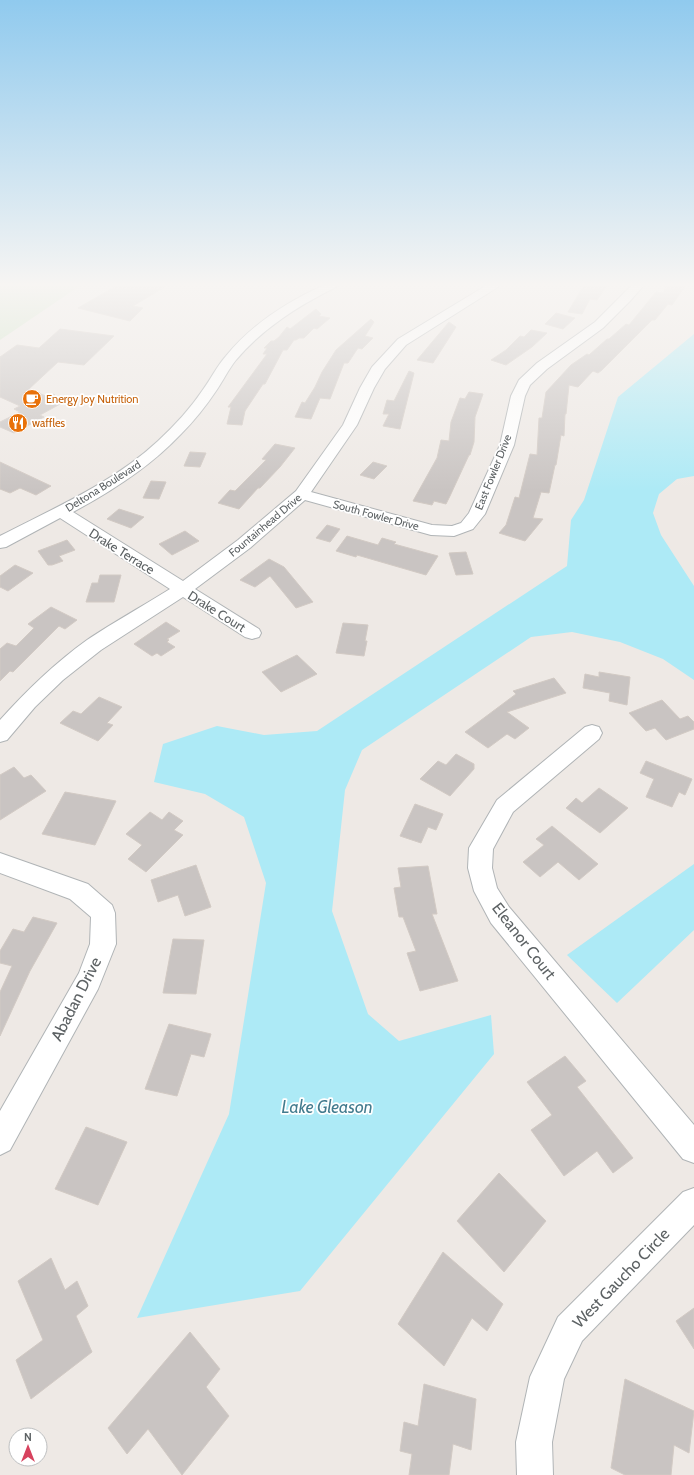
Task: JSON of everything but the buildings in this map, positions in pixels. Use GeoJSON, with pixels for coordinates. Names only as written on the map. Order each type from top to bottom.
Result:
{"type":"FeatureCollection","features":[{"type":"Feature","properties":{"kind":"street","name":"Deltona Boulevard"},"geometry":{"type":"LineString","coordinates":[[0,543],[62,512],[108,485],[147,458],[187,418],[205,397],[236,354]]}},
{"type":"Feature","properties":{"kind":"street","name":"Fountainhead Drive"},"geometry":{"type":"LineString","coordinates":[[0,734],[28,702],[56,675],[88,649],[183,589],[244,544],[302,494],[350,425],[367,388],[379,367],[391,354]]}},
{"type":"Feature","properties":{"kind":"street","name":"East Fowler Drive"},"geometry":{"type":"LineString","coordinates":[[451,530],[467,526],[477,514],[507,445],[518,396],[524,383],[542,366],[559,354]]}},
{"type":"Feature","properties":{"kind":"street","name":"South Fowler Drive"},"geometry":{"type":"LineString","coordinates":[[302,494],[431,530],[451,530]]}},
{"type":"Feature","properties":{"kind":"street","name":"Drake Terrace"},"geometry":{"type":"LineString","coordinates":[[62,512],[183,589]]}},
{"type":"Feature","properties":{"kind":"street","name":"Drake Court"},"geometry":{"type":"LineString","coordinates":[[183,589],[252,633]]}},
{"type":"Feature","properties":{"kind":"street","name":"Eleanor Court"},"geometry":{"type":"LineString","coordinates":[[592,733],[505,806],[481,848],[480,868],[486,891],[500,915],[694,1148]]}},
{"type":"Feature","properties":{"kind":"street","name":"Abadan Drive"},"geometry":{"type":"LineString","coordinates":[[0,864],[79,891],[103,913],[103,944],[89,980],[0,1140]]}},
{"type":"Feature","properties":{"kind":"street","name":"West Gaucho Circle"},"geometry":{"type":"LineString","coordinates":[[535,1475],[534,1442],[547,1377],[570,1329],[694,1203]]}},
{"type":"Feature","properties":{"kind":"water","name":"Lake Gleason"},"geometry":{"type":"Polygon","coordinates":[[[670,354],[694,354],[694,476],[677,479],[659,494],[653,513],[661,535],[694,586],[694,680],[663,659],[620,642],[572,632],[531,637],[362,750],[345,790],[332,911],[368,1014],[399,1041],[491,1015],[494,1054],[300,1291],[137,1318],[229,1114],[266,883],[244,817],[205,794],[154,782],[163,744],[217,726],[264,735],[317,731],[567,566],[571,520],[584,500],[618,397],[670,354]]]}},
{"type":"Feature","properties":{"kind":"water"},"geometry":{"type":"Polygon","coordinates":[[[694,864],[694,930],[617,1003],[567,955],[694,864]]]}},
{"type":"Feature","properties":{"kind":"place","name":"Energy Joy Nutrition"},"geometry":{"type":"Point","coordinates":[32,399]}},
{"type":"Feature","properties":{"kind":"place","name":"waffles"},"geometry":{"type":"Point","coordinates":[18,423]}}]}
